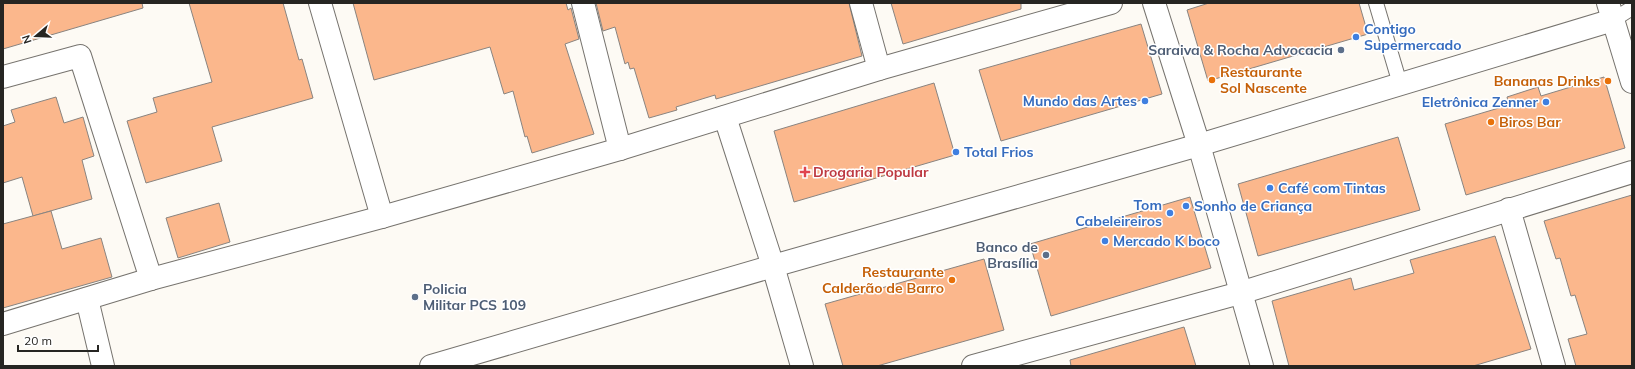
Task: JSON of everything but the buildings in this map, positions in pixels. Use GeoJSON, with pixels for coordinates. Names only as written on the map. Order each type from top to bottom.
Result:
{"type":"FeatureCollection","features":[{"type":"Feature","properties":{"kind":"street"},"geometry":{"type":"LineString","coordinates":[[320,3],[382,217]]}},
{"type":"Feature","properties":{"kind":"street"},"geometry":{"type":"LineString","coordinates":[[583,3],[620,149]]}},
{"type":"Feature","properties":{"kind":"street"},"geometry":{"type":"LineString","coordinates":[[861,3],[880,69]]}},
{"type":"Feature","properties":{"kind":"street"},"geometry":{"type":"LineString","coordinates":[[3,324],[151,279],[382,217],[620,149],[880,69],[1111,3]]}},
{"type":"Feature","properties":{"kind":"street"},"geometry":{"type":"LineString","coordinates":[[1154,3],[1199,145],[1262,366]]}},
{"type":"Feature","properties":{"kind":"street"},"geometry":{"type":"LineString","coordinates":[[431,366],[773,266],[1199,145],[1400,84],[1610,11],[1632,82]]}},
{"type":"Feature","properties":{"kind":"street"},"geometry":{"type":"LineString","coordinates":[[3,77],[80,56],[151,279]]}},
{"type":"Feature","properties":{"kind":"street"},"geometry":{"type":"LineString","coordinates":[[725,117],[773,266],[802,366]]}},
{"type":"Feature","properties":{"kind":"street"},"geometry":{"type":"LineString","coordinates":[[973,366],[1240,293],[1632,172]]}},
{"type":"Feature","properties":{"kind":"street"},"geometry":{"type":"LineString","coordinates":[[1509,209],[1554,366]]}},
{"type":"Feature","properties":{"kind":"street"},"geometry":{"type":"LineString","coordinates":[[87,299],[103,366]]}},
{"type":"Feature","properties":{"kind":"lane"},"geometry":{"type":"LineString","coordinates":[[1376,3],[1400,84]]}},
{"type":"Feature","properties":{"kind":"lane"},"geometry":{"type":"LineString","coordinates":[[1610,11],[1632,8]]}},
{"type":"Feature","properties":{"kind":"place","name":"Contigo Supermercado"},"geometry":{"type":"Point","coordinates":[1356,37]}},
{"type":"Feature","properties":{"kind":"place","name":"Saraiva & Rocha Advocacia"},"geometry":{"type":"Point","coordinates":[1341,50]}},
{"type":"Feature","properties":{"kind":"place","name":"Restaurante Sol Nascente"},"geometry":{"type":"Point","coordinates":[1212,80]}},
{"type":"Feature","properties":{"kind":"place","name":"Bananas Drinks"},"geometry":{"type":"Point","coordinates":[1608,81]}},
{"type":"Feature","properties":{"kind":"place","name":"Mundo das Artes"},"geometry":{"type":"Point","coordinates":[1145,101]}},
{"type":"Feature","properties":{"kind":"place","name":"Eletrônica Zenner"},"geometry":{"type":"Point","coordinates":[1546,102]}},
{"type":"Feature","properties":{"kind":"place","name":"Biros Bar"},"geometry":{"type":"Point","coordinates":[1491,122]}},
{"type":"Feature","properties":{"kind":"place","name":"Total Frios"},"geometry":{"type":"Point","coordinates":[956,152]}},
{"type":"Feature","properties":{"kind":"place","name":"Drogaria Popular"},"geometry":{"type":"Point","coordinates":[805,172]}},
{"type":"Feature","properties":{"kind":"place","name":"Café com Tintas"},"geometry":{"type":"Point","coordinates":[1270,188]}},
{"type":"Feature","properties":{"kind":"place","name":"Sonho de Criança"},"geometry":{"type":"Point","coordinates":[1186,206]}},
{"type":"Feature","properties":{"kind":"place","name":"Tom Cabeleireiros"},"geometry":{"type":"Point","coordinates":[1170,213]}},
{"type":"Feature","properties":{"kind":"place","name":"Mercado K boco"},"geometry":{"type":"Point","coordinates":[1105,241]}},
{"type":"Feature","properties":{"kind":"place","name":"Banco de Brasília"},"geometry":{"type":"Point","coordinates":[1046,255]}},
{"type":"Feature","properties":{"kind":"place","name":"Restaurante Calderão de Barro"},"geometry":{"type":"Point","coordinates":[952,280]}},
{"type":"Feature","properties":{"kind":"place","name":"Policia Militar PCS 109"},"geometry":{"type":"Point","coordinates":[415,297]}}]}
